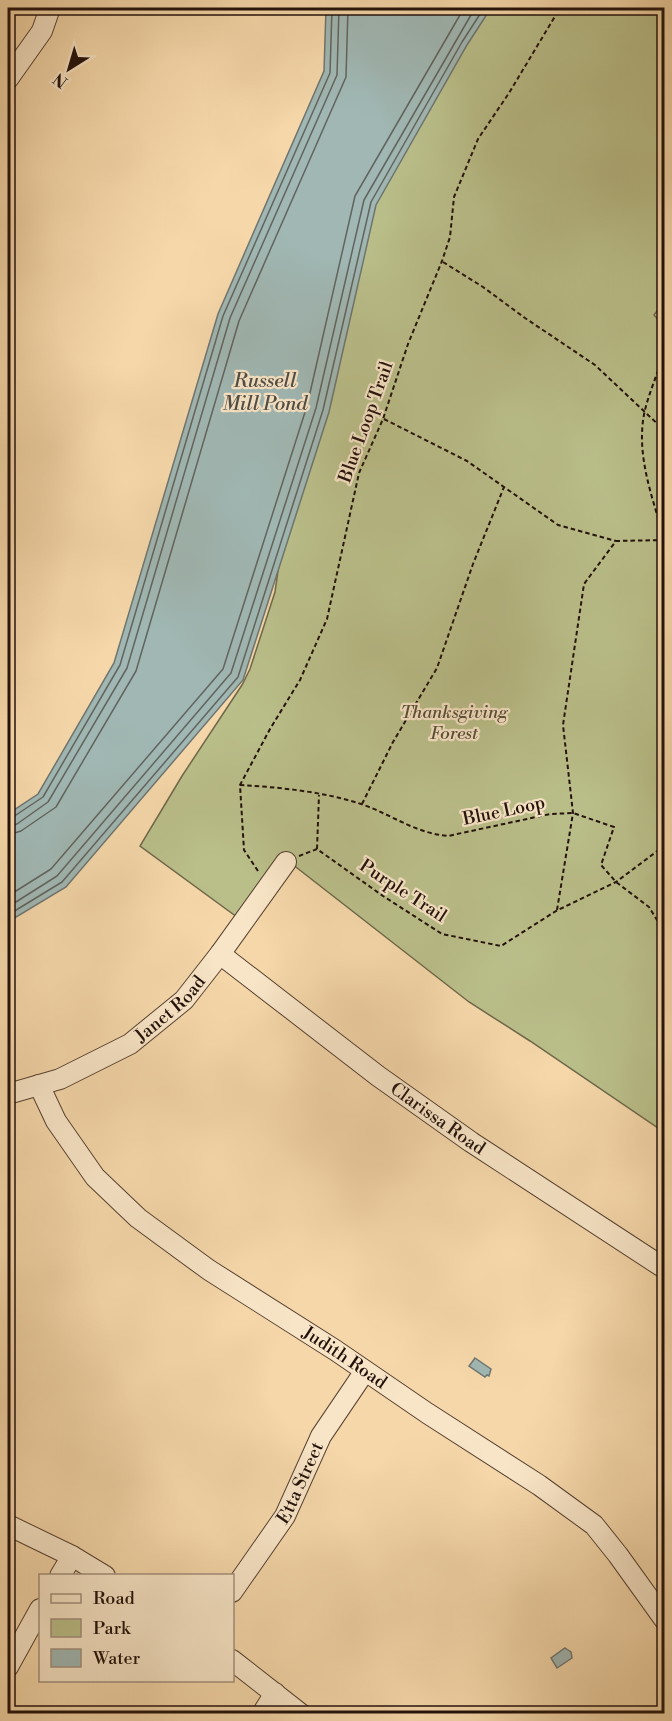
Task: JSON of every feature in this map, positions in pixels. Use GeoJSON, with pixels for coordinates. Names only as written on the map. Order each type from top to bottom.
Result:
{"type":"FeatureCollection","features":[{"type":"Feature","properties":{"kind":"street"},"geometry":{"type":"LineString","coordinates":[[8,80],[42,31],[50,8]]}},
{"type":"Feature","properties":{"kind":"street","name":"Janet Road"},"geometry":{"type":"LineString","coordinates":[[8,1094],[60,1079],[130,1044],[184,1000],[286,862]]}},
{"type":"Feature","properties":{"kind":"street","name":"Clarissa Road"},"geometry":{"type":"LineString","coordinates":[[220,954],[397,1090],[471,1142],[664,1268]]}},
{"type":"Feature","properties":{"kind":"street","name":"Judith Road"},"geometry":{"type":"LineString","coordinates":[[39,1085],[56,1121],[95,1177],[138,1218],[209,1270],[539,1485],[594,1525],[664,1619]]}},
{"type":"Feature","properties":{"kind":"street","name":"Etta Street"},"geometry":{"type":"LineString","coordinates":[[234,1589],[285,1516],[321,1436],[365,1371]]}},
{"type":"Feature","properties":{"kind":"street"},"geometry":{"type":"LineString","coordinates":[[8,1525],[103,1574]]}},
{"type":"Feature","properties":{"kind":"street"},"geometry":{"type":"LineString","coordinates":[[61,1574],[72,1556]]}},
{"type":"Feature","properties":{"kind":"street"},"geometry":{"type":"LineString","coordinates":[[8,1667],[39,1612]]}},
{"type":"Feature","properties":{"kind":"street"},"geometry":{"type":"LineString","coordinates":[[234,1662],[301,1713]]}},
{"type":"Feature","properties":{"kind":"street"},"geometry":{"type":"LineString","coordinates":[[262,1713],[275,1693]]}},
{"type":"Feature","properties":{"kind":"path","name":"Blue Loop Trail"},"geometry":{"type":"LineString","coordinates":[[240,785],[300,680],[327,619],[358,473],[383,419],[408,344],[442,261],[450,237],[454,197],[478,139],[509,93],[560,8]]}},
{"type":"Feature","properties":{"kind":"path"},"geometry":{"type":"LineString","coordinates":[[442,261],[596,366],[664,430]]}},
{"type":"Feature","properties":{"kind":"path"},"geometry":{"type":"LineString","coordinates":[[383,419],[467,461],[558,525],[616,541],[664,538],[641,448],[645,411],[661,368],[664,348]]}},
{"type":"Feature","properties":{"kind":"path"},"geometry":{"type":"LineString","coordinates":[[362,804],[393,742],[437,668],[473,564],[504,487]]}},
{"type":"Feature","properties":{"kind":"path"},"geometry":{"type":"LineString","coordinates":[[556,911],[573,813],[563,725],[584,584],[616,541]]}},
{"type":"Feature","properties":{"kind":"path"},"geometry":{"type":"LineString","coordinates":[[240,785],[244,850],[254,868],[271,883]]}},
{"type":"Feature","properties":{"kind":"path","name":"Blue Loop"},"geometry":{"type":"LineString","coordinates":[[240,785],[274,787],[362,804],[406,826],[434,835],[448,836],[550,814],[573,813],[614,827],[601,865],[616,882],[649,907],[657,920],[664,964]]}},
{"type":"Feature","properties":{"kind":"path"},"geometry":{"type":"LineString","coordinates":[[286,862],[317,849],[319,795]]}},
{"type":"Feature","properties":{"kind":"path","name":"Purple Trail"},"geometry":{"type":"LineString","coordinates":[[317,849],[442,934],[501,946],[556,911],[616,882],[664,846]]}},
{"type":"Feature","properties":{"kind":"green space","name":"Thanksgiving Forest"},"geometry":{"type":"Polygon","coordinates":[[[480,8],[664,8],[664,302],[654,315],[664,326],[664,1132],[469,1002],[283,857],[237,917],[140,846],[250,669],[275,592],[280,557],[359,237],[404,132],[480,8]]]}},
{"type":"Feature","properties":{"kind":"water","name":"Russell Mill Pond"},"geometry":{"type":"Polygon","coordinates":[[[326,8],[491,8],[467,45],[376,205],[329,412],[243,680],[66,887],[8,922],[8,814],[38,794],[114,663],[218,314],[324,71],[326,8]]]}},
{"type":"Feature","properties":{"kind":"water"},"geometry":{"type":"Polygon","coordinates":[[[475,1358],[491,1369],[489,1376],[485,1377],[469,1366],[475,1358]]]}},
{"type":"Feature","properties":{"kind":"water"},"geometry":{"type":"Polygon","coordinates":[[[565,1648],[571,1652],[572,1658],[557,1668],[551,1658],[565,1648]]]}}]}
